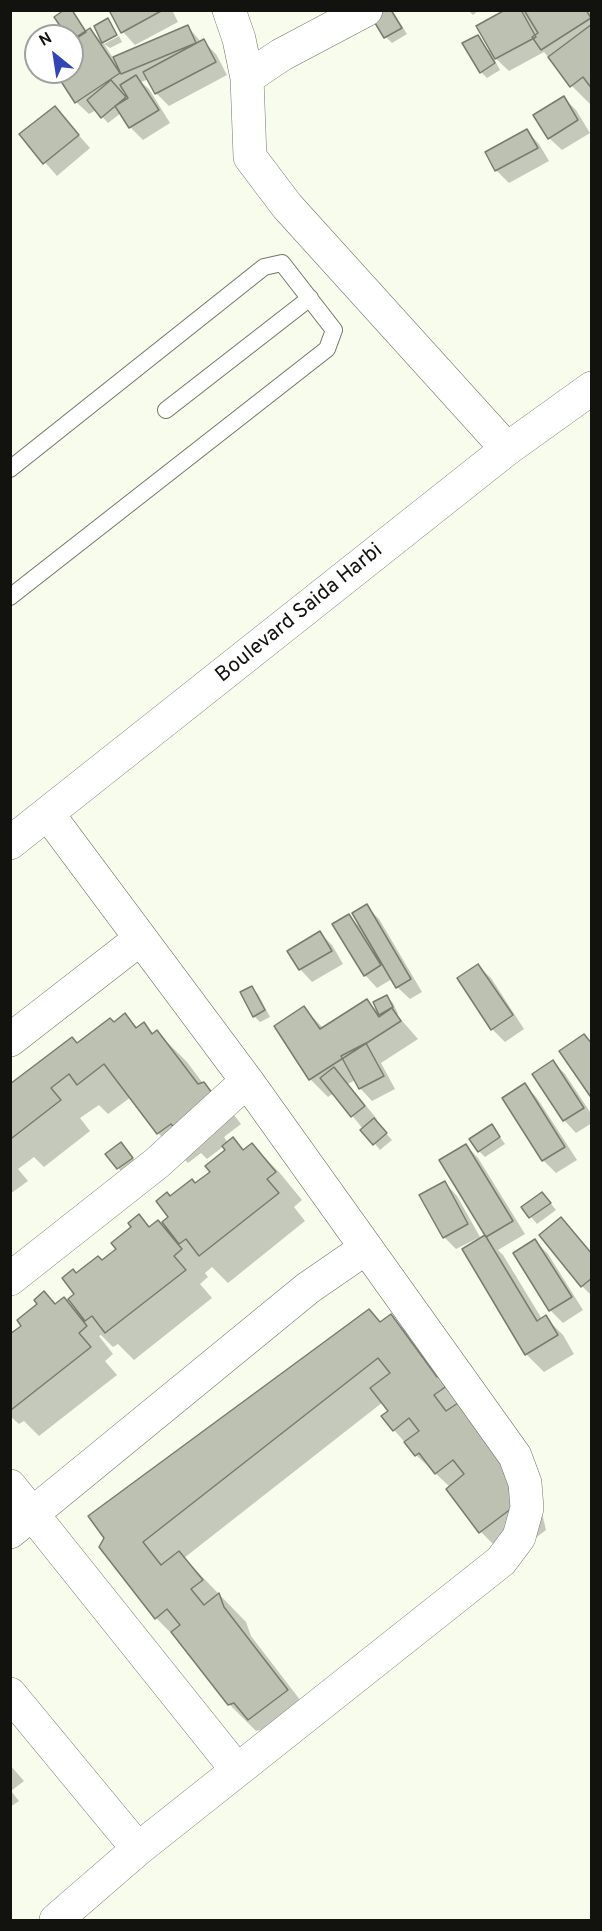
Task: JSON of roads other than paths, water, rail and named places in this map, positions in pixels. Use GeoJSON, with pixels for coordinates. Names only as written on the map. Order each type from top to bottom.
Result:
{"type":"FeatureCollection","features":[{"type":"Feature","properties":{"kind":"street"},"geometry":{"type":"LineString","coordinates":[[229,10],[239,39],[247,78],[250,157],[288,206],[507,449]]}},
{"type":"Feature","properties":{"kind":"street"},"geometry":{"type":"LineString","coordinates":[[247,78],[281,55],[366,10]]}},
{"type":"Feature","properties":{"kind":"street","name":"Boulevard Saida Harbi"},"geometry":{"type":"LineString","coordinates":[[10,843],[507,449],[591,388]]}},
{"type":"Feature","properties":{"kind":"street"},"geometry":{"type":"LineString","coordinates":[[48,814],[247,1081],[515,1455],[525,1483],[527,1508],[519,1537],[501,1561],[138,1849],[56,1920]]}},
{"type":"Feature","properties":{"kind":"street"},"geometry":{"type":"LineString","coordinates":[[10,1040],[140,939]]}},
{"type":"Feature","properties":{"kind":"street"},"geometry":{"type":"LineString","coordinates":[[10,1279],[157,1162],[247,1081]]}},
{"type":"Feature","properties":{"kind":"street"},"geometry":{"type":"LineString","coordinates":[[22,1523],[308,1288],[366,1248]]}},
{"type":"Feature","properties":{"kind":"street"},"geometry":{"type":"LineString","coordinates":[[10,1486],[22,1523],[237,1770]]}},
{"type":"Feature","properties":{"kind":"street"},"geometry":{"type":"LineString","coordinates":[[10,1694],[138,1849]]}},
{"type":"Feature","properties":{"kind":"lane"},"geometry":{"type":"LineString","coordinates":[[10,469],[264,267],[282,263],[334,330],[327,350],[10,597]]}},
{"type":"Feature","properties":{"kind":"lane"},"geometry":{"type":"LineString","coordinates":[[166,410],[310,298]]}}]}
